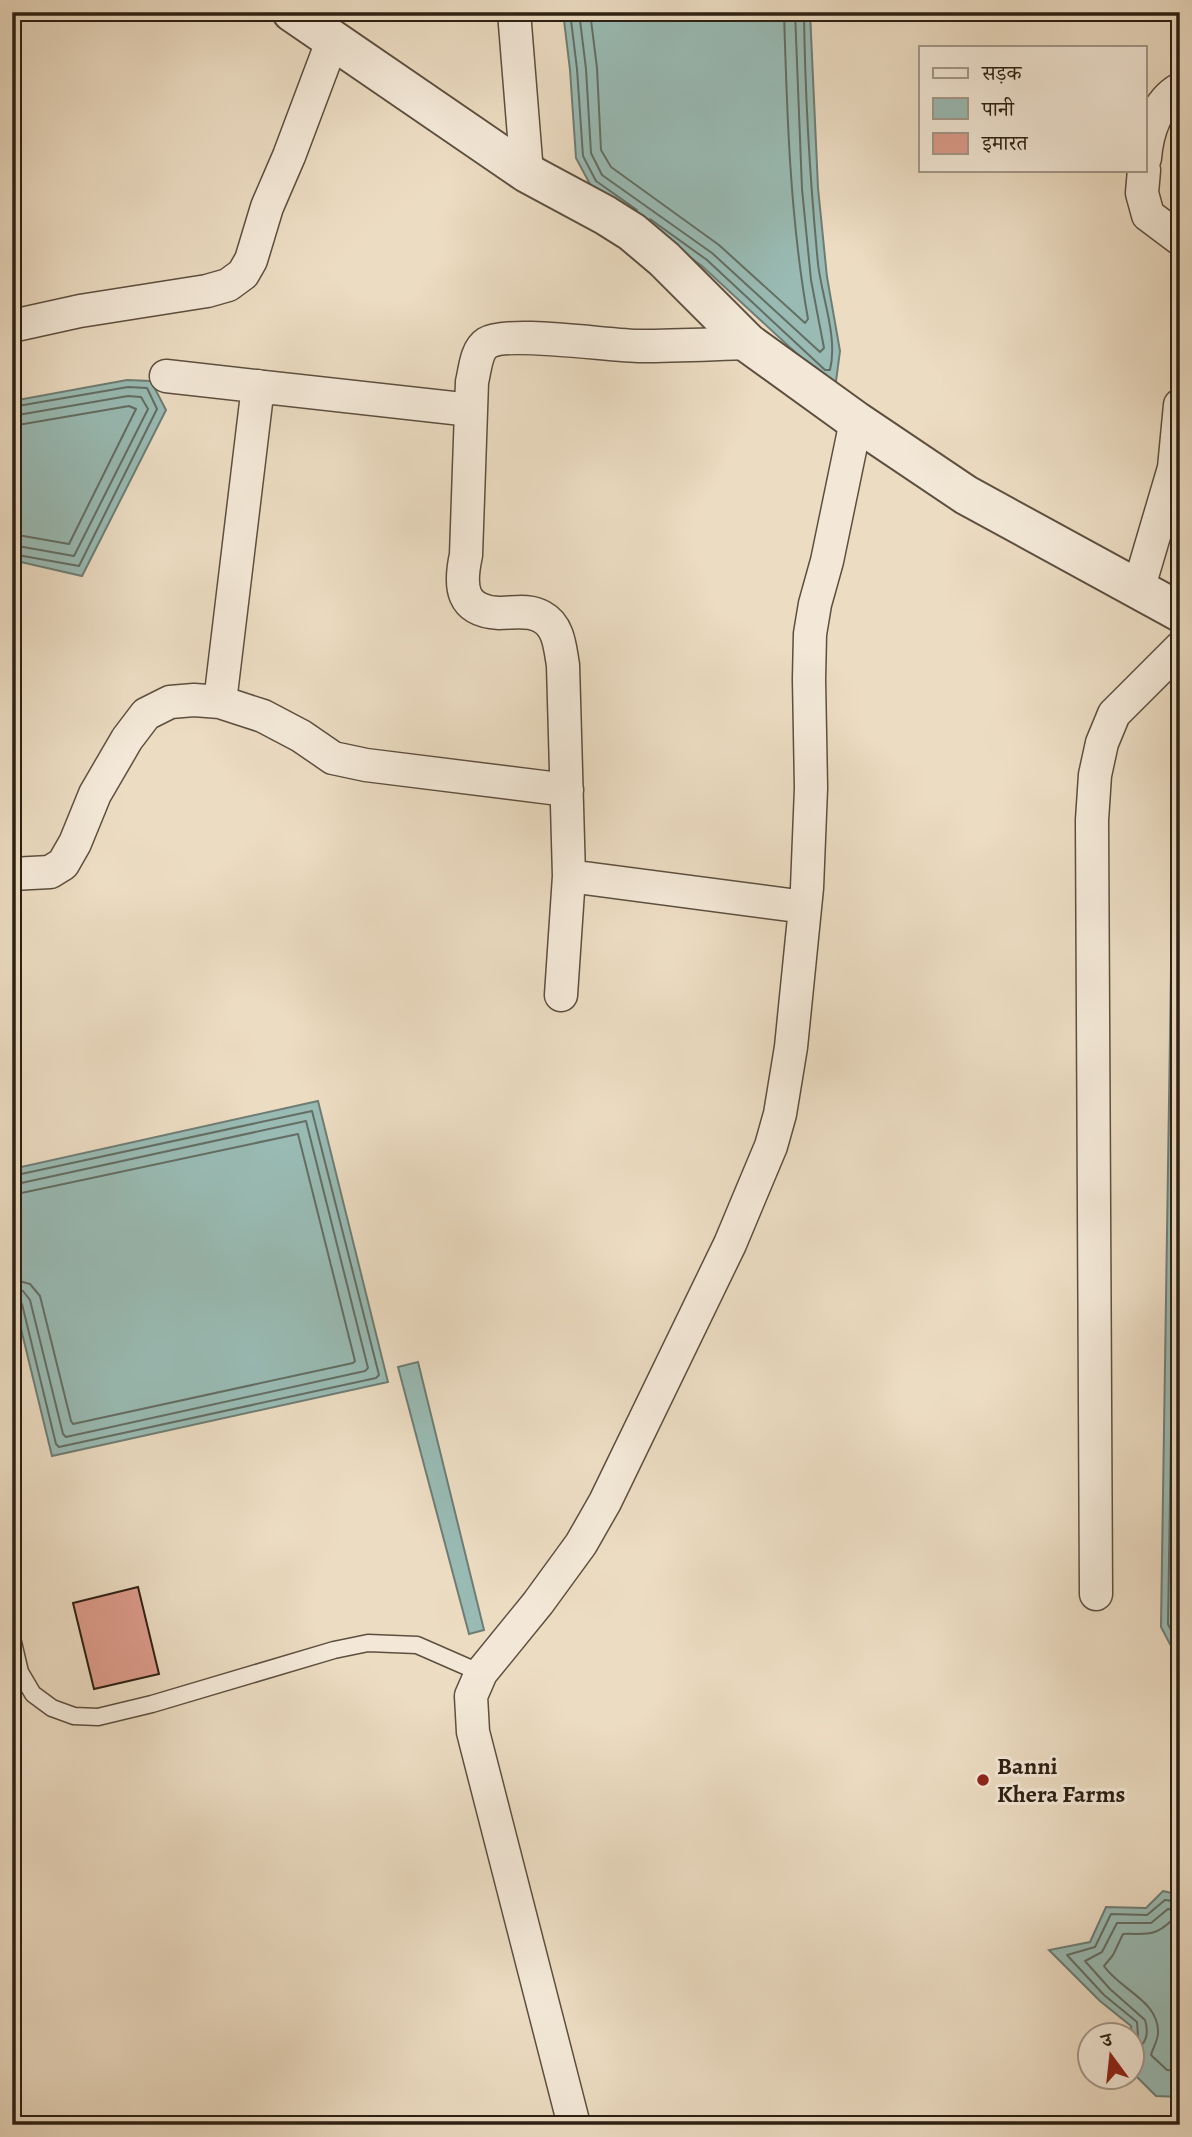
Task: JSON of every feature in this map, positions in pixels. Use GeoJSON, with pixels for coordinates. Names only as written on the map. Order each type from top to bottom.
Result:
{"type":"FeatureCollection","features":[{"type":"Feature","properties":{"kind":"street"},"geometry":{"type":"LineString","coordinates":[[292,12],[527,173],[632,232],[748,343],[810,390],[966,495],[1180,612]]}},
{"type":"Feature","properties":{"kind":"street"},"geometry":{"type":"LineString","coordinates":[[514,12],[527,173]]}},
{"type":"Feature","properties":{"kind":"street"},"geometry":{"type":"LineString","coordinates":[[12,327],[80,311],[207,290],[228,285],[243,274],[251,260],[267,207],[333,39]]}},
{"type":"Feature","properties":{"kind":"street"},"geometry":{"type":"LineString","coordinates":[[1146,145],[1163,100],[1180,89]]}},
{"type":"Feature","properties":{"kind":"street"},"geometry":{"type":"LineString","coordinates":[[1144,172],[1142,193],[1148,215],[1180,239]]}},
{"type":"Feature","properties":{"kind":"street"},"geometry":{"type":"LineString","coordinates":[[561,995],[569,876],[563,665],[553,626],[542,617],[528,612],[498,613],[477,609],[466,598],[462,574],[466,555],[472,382],[477,359],[484,344],[494,340],[517,338],[639,346],[748,343]]}},
{"type":"Feature","properties":{"kind":"street"},"geometry":{"type":"LineString","coordinates":[[166,376],[471,410]]}},
{"type":"Feature","properties":{"kind":"street"},"geometry":{"type":"LineString","coordinates":[[220,702],[258,386]]}},
{"type":"Feature","properties":{"kind":"street"},"geometry":{"type":"LineString","coordinates":[[1138,590],[1177,468],[1180,405]]}},
{"type":"Feature","properties":{"kind":"street"},"geometry":{"type":"LineString","coordinates":[[575,2125],[473,1732],[471,1696],[481,1673],[538,1603],[581,1544],[605,1502],[730,1244],[771,1146],[780,1114],[791,1047],[805,907],[811,788],[808,679],[810,635],[815,604],[834,534],[856,421]]}},
{"type":"Feature","properties":{"kind":"street"},"geometry":{"type":"LineString","coordinates":[[1096,1594],[1092,820],[1095,775],[1102,743],[1114,714],[1180,648]]}},
{"type":"Feature","properties":{"kind":"street"},"geometry":{"type":"LineString","coordinates":[[12,874],[50,872],[63,864],[75,843],[95,794],[127,739],[146,714],[170,702],[220,702],[263,716],[301,736],[333,758],[366,765],[567,790]]}},
{"type":"Feature","properties":{"kind":"street"},"geometry":{"type":"LineString","coordinates":[[569,876],[805,907]]}},
{"type":"Feature","properties":{"kind":"lane"},"geometry":{"type":"LineString","coordinates":[[12,1638],[20,1672],[33,1695],[52,1708],[74,1716],[98,1717],[152,1704],[334,1650],[368,1643],[417,1645],[481,1673]]}},
{"type":"Feature","properties":{"kind":"water"},"geometry":{"type":"Polygon","coordinates":[[[563,12],[810,12],[818,188],[827,277],[840,351],[835,389],[702,266],[591,186],[576,158],[563,12]]]}},
{"type":"Feature","properties":{"kind":"water"},"geometry":{"type":"Polygon","coordinates":[[[127,380],[151,381],[166,410],[82,576],[12,560],[12,401],[127,380]]]}},
{"type":"Feature","properties":{"kind":"water"},"geometry":{"type":"Polygon","coordinates":[[[1175,708],[1180,708],[1180,1663],[1161,1627],[1175,708]]]}},
{"type":"Feature","properties":{"kind":"water"},"geometry":{"type":"Polygon","coordinates":[[[318,1101],[388,1382],[52,1456],[12,1292],[12,1169],[318,1101]]]}},
{"type":"Feature","properties":{"kind":"water"},"geometry":{"type":"Polygon","coordinates":[[[418,1362],[484,1630],[469,1634],[398,1367],[418,1362]]]}},
{"type":"Feature","properties":{"kind":"water"},"geometry":{"type":"Polygon","coordinates":[[[1163,1891],[1180,1895],[1180,2097],[1156,2096],[1146,2086],[1146,2022],[1126,2022],[1100,2001],[1049,1950],[1090,1942],[1106,1907],[1146,1908],[1163,1891]]]}},
{"type":"Feature","properties":{"kind":"building"},"geometry":{"type":"Polygon","coordinates":[[[138,1587],[159,1674],[94,1689],[73,1603],[138,1587]]]}},
{"type":"Feature","properties":{"kind":"place","name":"Banni Khera Farms"},"geometry":{"type":"Point","coordinates":[983,1780]}}]}
